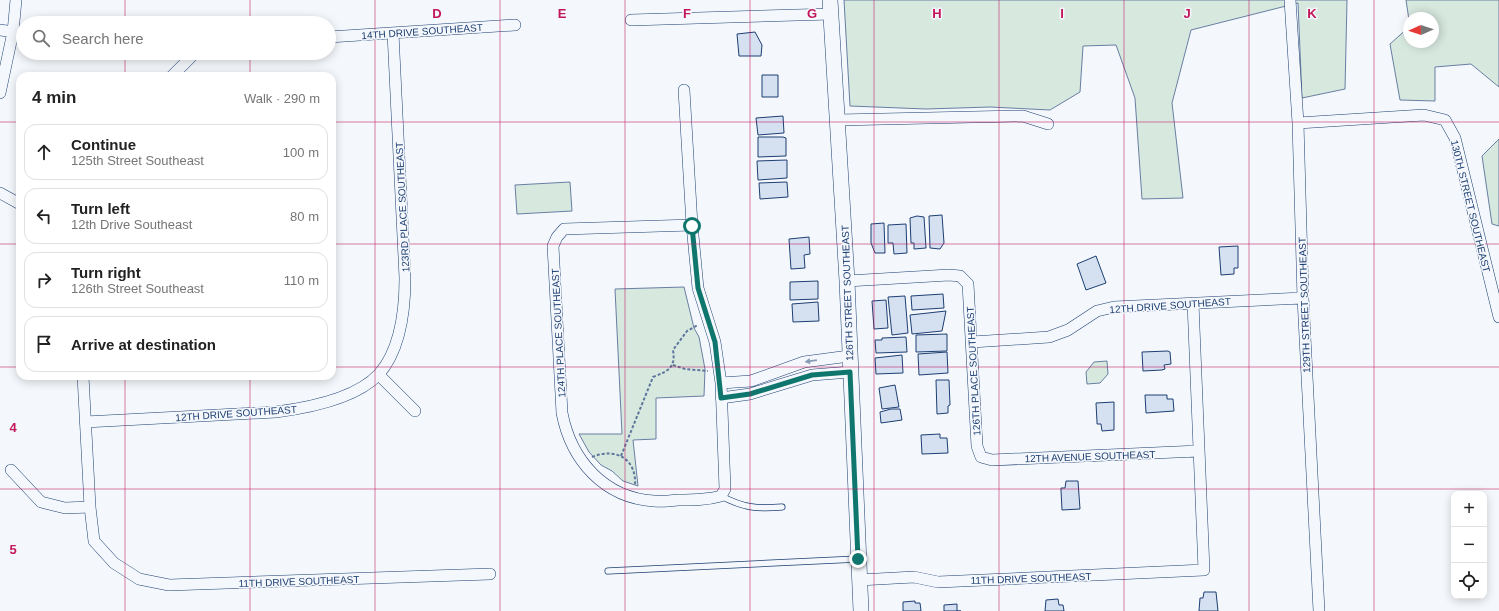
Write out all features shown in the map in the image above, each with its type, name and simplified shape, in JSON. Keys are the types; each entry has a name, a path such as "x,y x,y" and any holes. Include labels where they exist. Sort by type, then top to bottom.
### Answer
{"street":[{"path":"0,93 13,32 16,0"},
{"name":"129TH STREET SOUTHEAST","path":"1290,0 1298,122 1303,298 1319,611"},
{"path":"630,20 831,7"},
{"name":"126TH STREET SOUTHEAST","path":"831,7 847,281 861,611"},
{"name":"14TH DRIVE SOUTHEAST","path":"336,37 515,25"},
{"path":"0,30 13,32"},
{"name":"123RD PLACE SOUTHEAST","path":"379,375 388,360 397,339 405,306 406,278 393,33"},
{"path":"176,72 188,60"},
{"path":"583,463 587,470 607,485 634,497 653,501 709,499 721,496 724,490 725,480 721,383 715,342 698,288 692,226 684,90"},
{"name":"130TH STREET SOUTHEAST","path":"1298,122 1424,115 1445,120 1455,138 1499,317"},
{"path":"838,120 1023,116 1048,124"},
{"path":"0,193 16,202"},
{"name":"124TH PLACE SOUTHEAST","path":"583,463 573,449 565,429 562,413 553,246 557,236 564,229 692,226"},
{"name":"126TH PLACE SOUTHEAST","path":"847,281 949,275 960,276 968,284 976,446 981,457"},
{"name":"12TH DRIVE SOUTHEAST","path":"972,342 1049,338 1068,330 1097,311 1114,307 1303,298"},
{"path":"1193,303 1199,451"},
{"path":"721,383 751,380 804,362 849,356"},
{"path":"721,398 757,392 812,375 850,372"},
{"path":"379,375 415,411"},
{"name":"12TH DRIVE SOUTHEAST","path":"85,422 276,412 299,409 343,396 358,389 379,375"},
{"name":"11TH DRIVE SOUTHEAST","path":"83,380 90,506 94,541 114,563 139,579 169,585 490,574"},
{"name":"12TH AVENUE SOUTHEAST","path":"981,457 992,460 1199,451"},
{"name":"11TH DRIVE SOUTHEAST","path":"859,580 914,577 938,582 1204,570 1199,451"},
{"path":"11,470 41,502 65,508 90,506"}],"lane":[{"path":"721,496 738,505 760,509 782,507"},
{"path":"608,571 858,559"}],"path":[{"path":"621,456 653,377 666,372 672,365 674,359 672,350 687,331 708,319"},
{"path":"672,365 685,369 701,371 719,370"},
{"path":"583,463 606,452 621,456 630,465 636,476 634,497"}],"shaded area":[{"path":"844,0 1347,0 1345,89 1302,98 1298,3 1191,30 1172,103 1183,198 1142,199 1135,98 1116,45 1083,46 1080,92 1050,110 990,107 926,109 850,106"},
{"path":"1406,0 1499,0 1499,87 1471,64 1435,67 1435,101 1400,100 1390,44 1403,32 1403,48 1439,48 1439,12 1408,12"},
{"path":"1499,139 1499,226 1492,224 1482,156"},
{"path":"570,182 572,211 517,214 515,185"},
{"path":"684,287 694,328 699,337 705,369 704,396 656,398 656,439 633,440 638,486 623,481 612,471 601,465 589,452 579,434 622,434 615,289"},
{"path":"1107,361 1108,374 1100,383 1087,384 1086,372 1094,362"}],"building":[{"path":"755,32 762,45 761,56 739,56 737,34"},
{"path":"762,75 778,75 778,97 762,97"},
{"path":"783,116 784,133 758,135 756,118"},
{"path":"758,137 786,138 786,156 758,157"},
{"path":"787,160 787,178 758,180 757,161"},
{"path":"787,182 788,197 760,199 759,183"},
{"path":"942,215 944,243 940,249 930,248 929,216"},
{"path":"917,216 924,217 926,248 914,249 914,243 911,243 910,218"},
{"path":"884,223 885,253 875,253 871,243 871,224"},
{"path":"906,224 907,253 894,254 893,243 888,243 888,225"},
{"path":"809,237 810,254 804,255 805,268 791,269 789,239"},
{"path":"1238,246 1238,268 1234,268 1234,274 1221,275 1219,247"},
{"path":"1096,256 1106,283 1086,290 1077,264"},
{"path":"818,281 818,299 790,300 790,282"},
{"path":"943,294 944,308 912,310 911,296"},
{"path":"905,296 908,333 892,335 888,297"},
{"path":"886,300 888,328 874,329 872,301"},
{"path":"818,302 819,321 793,322 792,304"},
{"path":"946,311 942,331 912,334 910,315"},
{"path":"947,334 947,351 916,352 916,335"},
{"path":"906,337 907,352 876,353 875,340 882,340 882,338"},
{"path":"947,352 948,373 919,375 918,354"},
{"path":"1142,352 1170,352 1171,364 1164,365 1165,369 1143,371"},
{"path":"902,355 903,373 876,374 875,358"},
{"path":"936,380 949,380 950,405 948,406 948,413 937,414"},
{"path":"895,385 899,407 882,409 879,388"},
{"path":"1145,395 1167,395 1167,399 1173,399 1174,411 1146,413"},
{"path":"1114,402 1114,430 1102,431 1101,424 1097,424 1096,403"},
{"path":"891,409 900,409 902,420 881,423 880,412"},
{"path":"940,434 940,438 947,438 948,453 922,454 921,435"},
{"path":"1066,481 1078,481 1080,509 1062,510 1061,488 1065,488"},
{"path":"1204,592 1216,592 1218,611 1199,611 1200,598 1203,598"},
{"path":"1058,599 1059,605 1063,605 1064,611 1045,611 1046,600"},
{"path":"915,601 915,603 920,603 921,611 903,611 903,602"},
{"path":"957,604 957,611 944,611 944,605"}],"route":[{"path":"692,226 698,288 715,342 721,383 721,398 764,391 798,378 812,375 850,372 858,559"}]}
